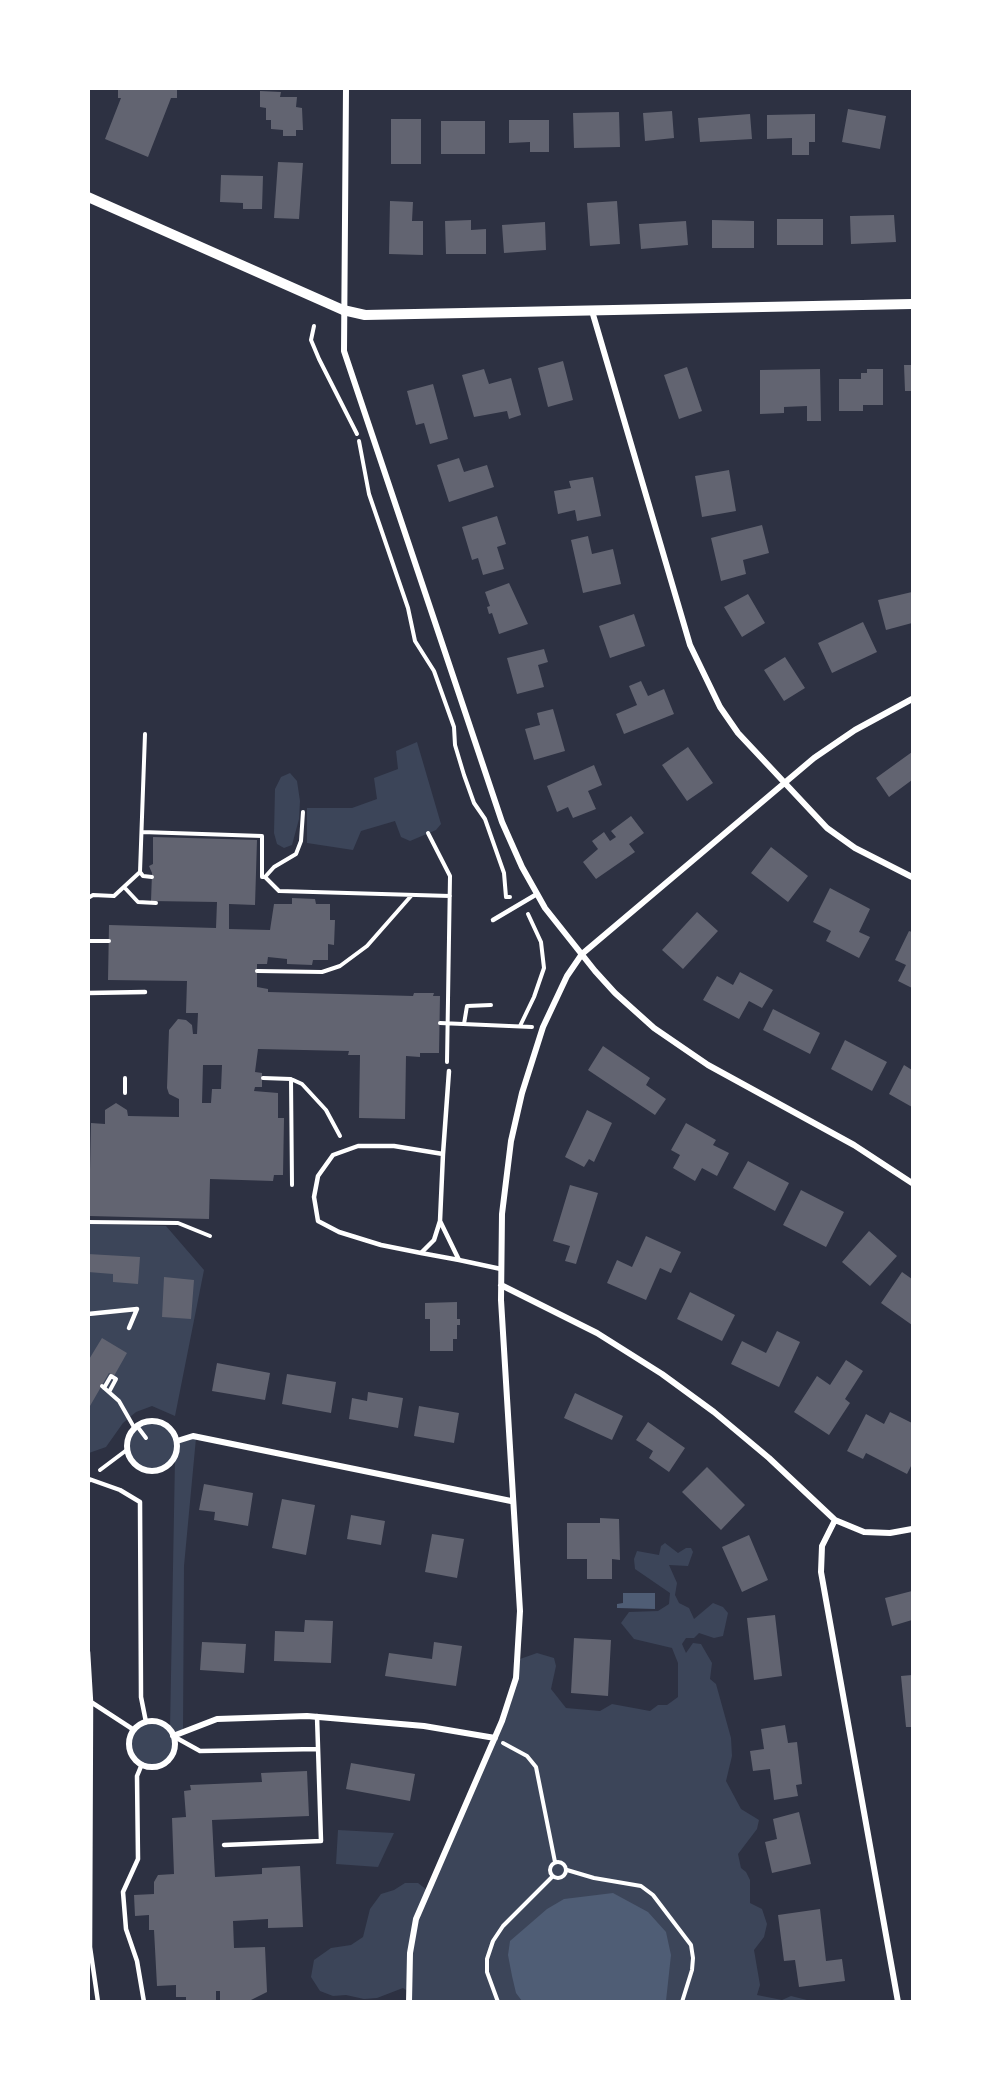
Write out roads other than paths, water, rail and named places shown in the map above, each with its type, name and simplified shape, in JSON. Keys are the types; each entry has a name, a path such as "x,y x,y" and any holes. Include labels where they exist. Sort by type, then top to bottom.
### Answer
{"street":[{"path":"346,88 343,310 345,354 502,822 537,894 615,993 677,1045 708,1065 854,1145 912,1183"},
{"path":"88,197 343,310 380,316 912,304"},
{"path":"592,311 690,645 720,706 738,733 783,784 827,828 855,848 912,877"},
{"path":"409,2001 410,1953 416,1919 512,1694 520,1642 511,1501 501,1269 506,1174 522,1093 549,1013 567,976 582,954 814,758 855,730 912,699"},
{"path":"501,1285 597,1333 662,1374 714,1412 769,1458 835,1520 852,1528 876,1533 912,1529"},
{"path":"144,1423 161,1423 168,1427 177,1441 175,1458 163,1469 154,1471 139,1468 130,1457 128,1449 128,1440 136,1428 144,1423"},
{"path":"177,1441 193,1436 511,1501"},
{"path":"835,1520 822,1546 821,1572 898,2001"},
{"path":"173,1736 217,1719 317,1716 424,1726 495,1738"},
{"path":"146,1722 165,1725 173,1736 174,1751 164,1763 157,1766 142,1764 130,1749 134,1730 146,1722"}],"lane":[{"path":"494,920 537,894"},
{"path":"88,993 145,993"},
{"path":"422,1253 434,1240 440,1221 449,1071"},
{"path":"443,1154 394,1146 358,1146 333,1155 318,1176 314,1197 318,1221 339,1232 374,1243 501,1269"},
{"path":"440,1221 459,1260"},
{"path":"88,1314 137,1309 129,1328"},
{"path":"89,1480 120,1490 140,1502 141,1697 146,1722"},
{"path":"88,1652 91,1702 90,1947 98,2001"},
{"path":"91,1702 134,1730"},
{"path":"224,1845 321,1841 317,1716"},
{"path":"173,1736 200,1751 318,1749"},
{"path":"142,1764 136,1776 138,1859 123,1892 126,1929 136,1961 144,2001"}]}
